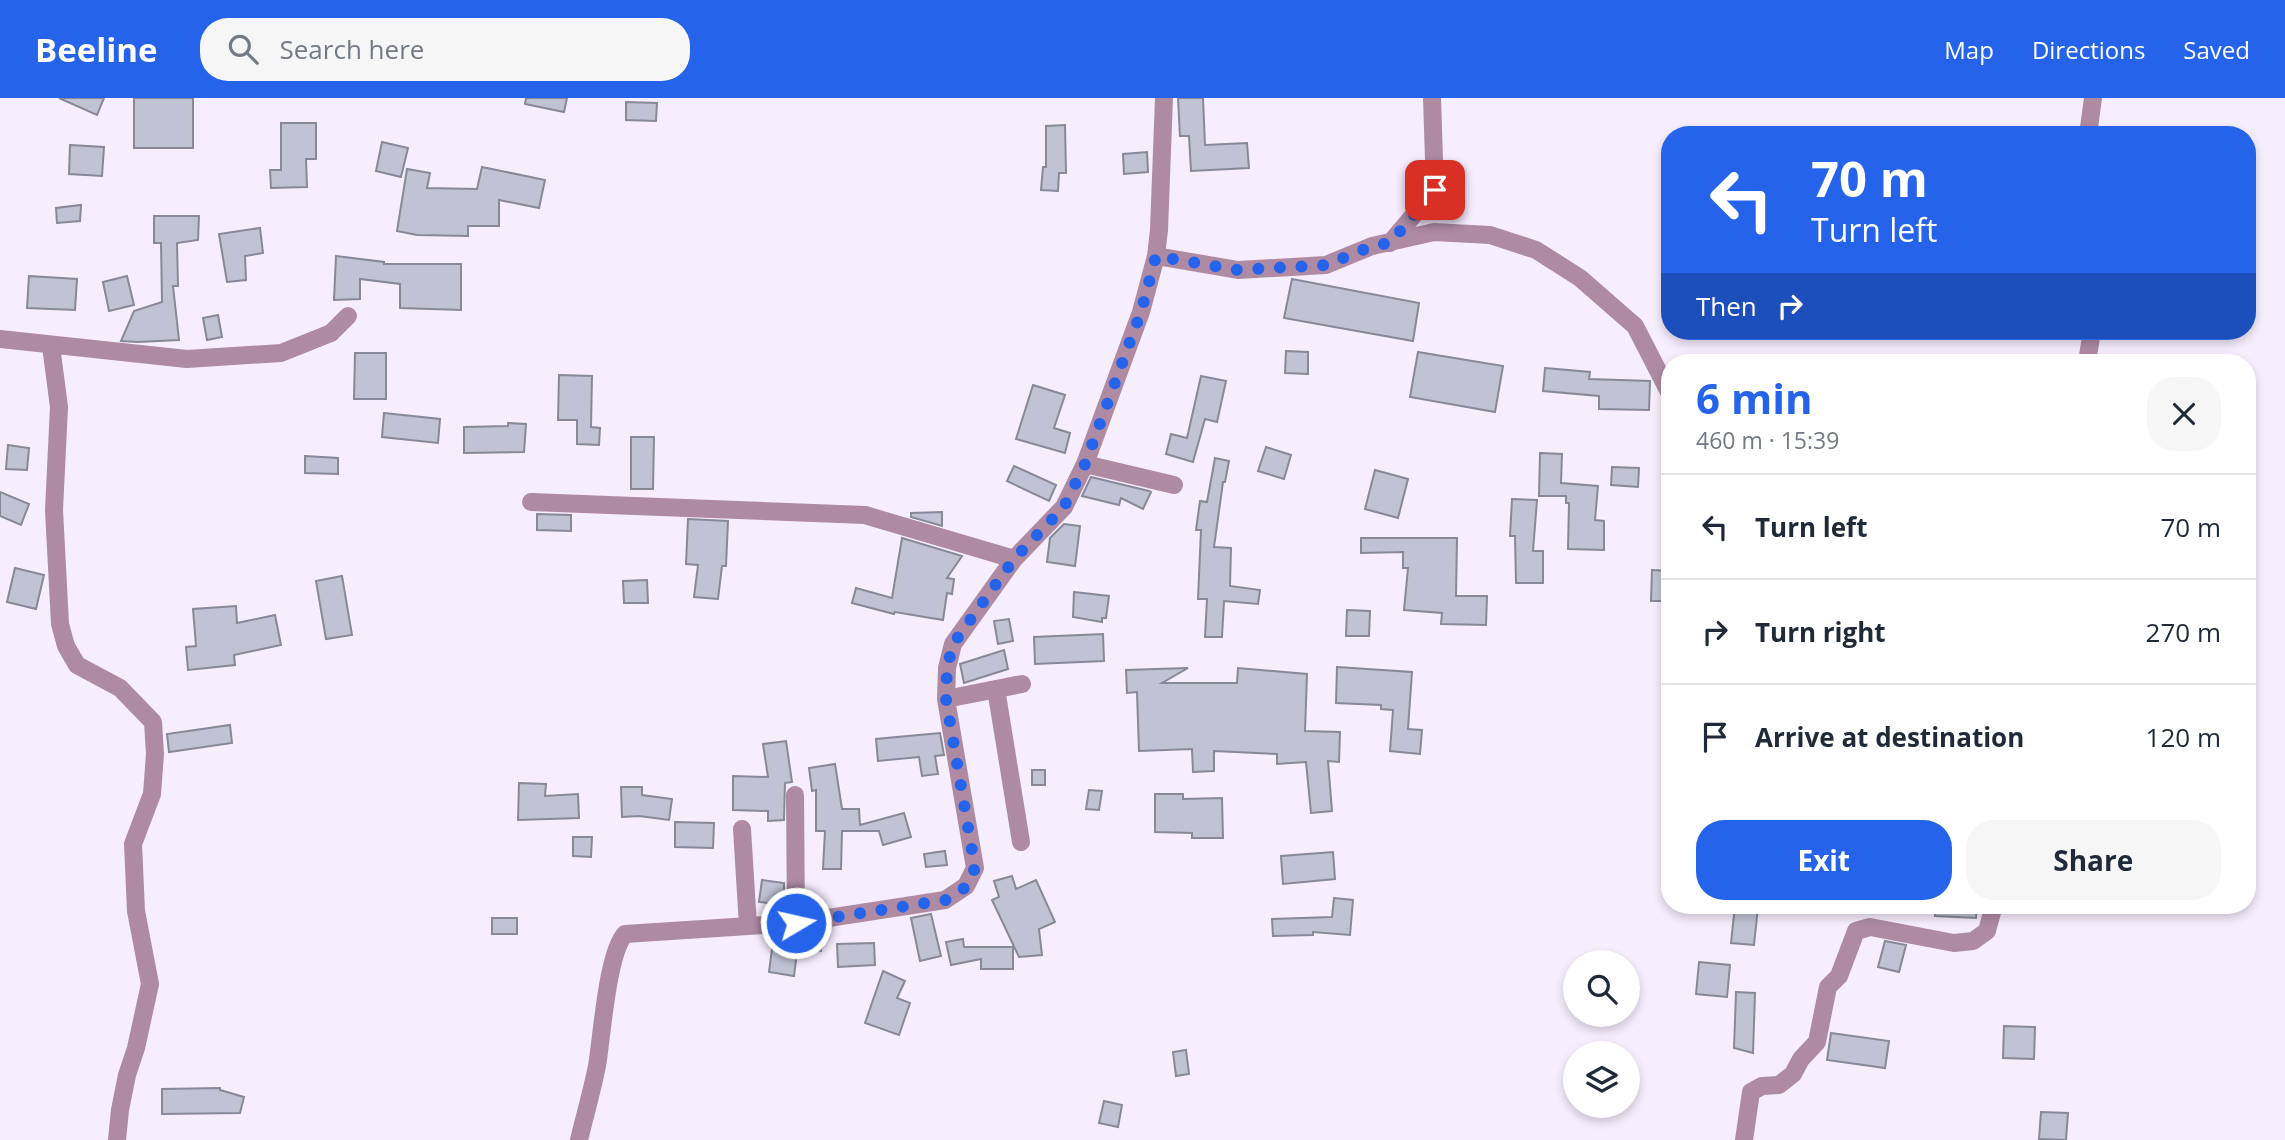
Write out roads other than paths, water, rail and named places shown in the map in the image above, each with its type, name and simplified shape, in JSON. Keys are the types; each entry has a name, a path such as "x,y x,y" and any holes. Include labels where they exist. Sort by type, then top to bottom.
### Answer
{"street":[{"path":"579,1140 596,1068 611,977 620,941 625,934 796,923 946,900 966,887 975,868 946,699 947,668 953,644 1014,559 1064,507 1085,464 1141,312 1156,256 1164,98"},
{"path":"1390,243 1435,190 1432,98"},
{"path":"2089,126 2093,98"},
{"path":"1156,256 1238,270 1326,265 1372,246 1434,232 1490,235 1536,250 1580,278 1635,326 1661,377"},
{"path":"0,338 51,346 187,359 281,353 331,333 348,316"},
{"path":"51,346 59,407 54,510 60,624 66,646 77,665 120,688 153,722 155,754 152,794 133,844 136,911 150,984 136,1048 127,1075 117,1140"},
{"path":"1085,464 1174,485"},
{"path":"531,502 865,515 1014,559"},
{"path":"946,699 1022,684"},
{"path":"996,689 1021,842"},
{"path":"795,795 796,923"},
{"path":"742,828 748,926"},
{"path":"1744,1140 1751,1092 1762,1086 1779,1085 1793,1074 1801,1059 1817,1042 1828,987 1839,976 1856,931 1870,927 1954,943 1973,942 1987,932 1992,914"}]}
